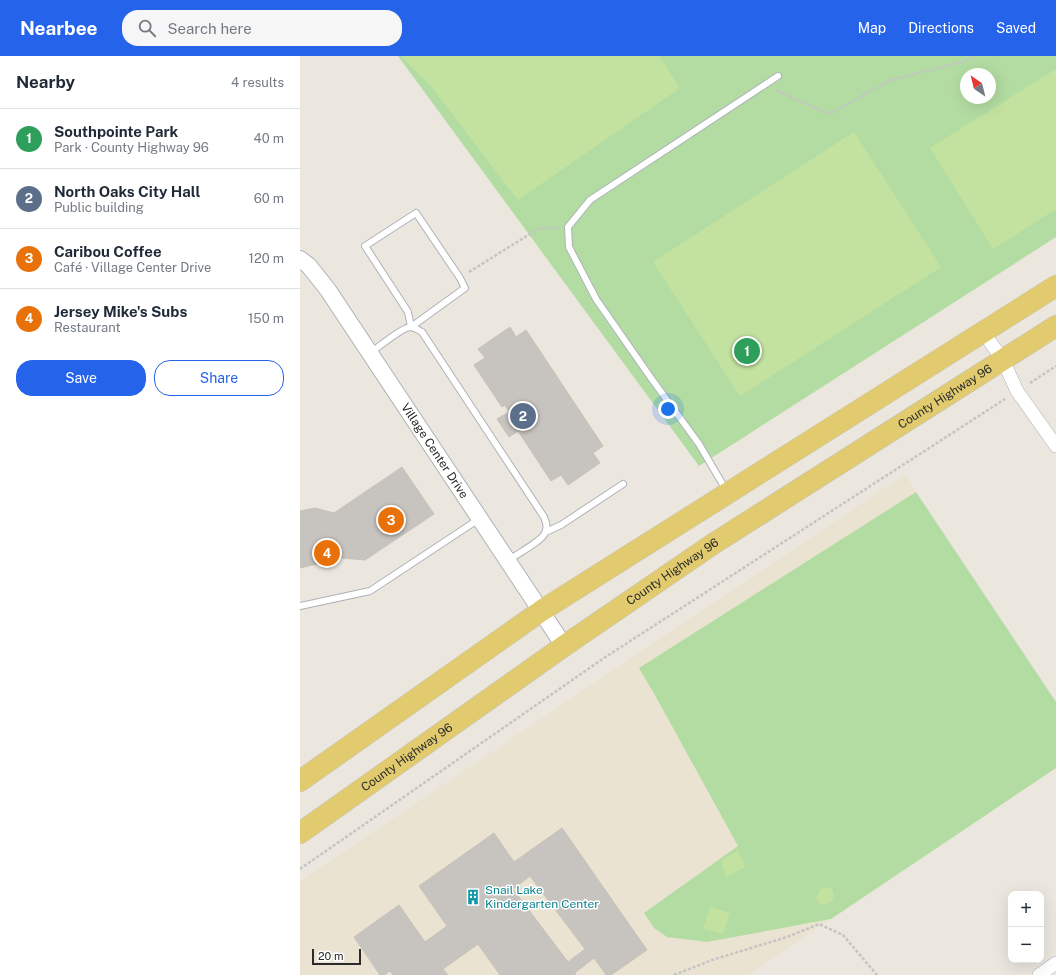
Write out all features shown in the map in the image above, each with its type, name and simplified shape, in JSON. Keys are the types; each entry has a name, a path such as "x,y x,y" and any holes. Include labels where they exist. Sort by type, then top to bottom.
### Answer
{"main road":[{"path":"300,781 541,611 1056,286"},
{"name":"County Highway 96","path":"300,833 564,646 713,544 1056,326"}],"street":[{"name":"Village Center Drive","path":"300,259 309,266 328,290 564,646"},
{"path":"983,332 1003,360 1017,391 1056,446"},
{"path":"1039,975 1056,963"}],"lane":[{"path":"728,493 699,444 596,299 569,247 568,227 590,200 778,76"},
{"path":"370,354 403,330 411,327 465,288 460,278 416,213 365,246 408,312 411,327"},
{"path":"411,327 422,332 544,517 546,532"},
{"path":"508,561 542,538 546,532 561,525 623,484"},
{"path":"300,606 370,590 480,519"}],"path":[{"path":"764,85 824,112 831,113 892,80 965,61 974,56"},
{"path":"460,278 538,229 568,227"},
{"path":"300,869 604,658 1056,366"},
{"path":"674,975 712,960 787,937 819,924 843,935 877,975"}],"shaded area":[{"path":"905,474 1056,702 1056,768 749,975 300,975 300,881"}],"green space":[{"path":"398,56 1056,56 1056,237 699,466"},
{"path":"401,56 659,56 680,88 518,200 430,85"},
{"path":"1056,69 1056,209 993,249 930,148"},
{"path":"854,132 941,267 740,396 653,262"},
{"path":"916,492 1056,702 1056,768 831,919 707,942 667,937 654,928 644,913 738,846 639,668"},
{"path":"738,851 745,867 726,877 721,860"},
{"path":"827,887 832,889 834,894 832,901 824,905 818,903 816,897 821,889"},
{"path":"710,907 730,913 723,934 703,929"}],"building":[{"path":"510,327 516,337 526,330 603,446 593,453 600,463 568,485 561,475 551,481 518,431 509,437 497,419 509,412 505,405 502,407 474,365 485,358 478,349"},
{"path":"402,467 434,514 365,560 343,558 300,568 300,511 315,508 334,513"},
{"name":"Snail Lake Kindergarten Center","path":"562,828 647,950 611,975 606,975 594,958 572,975 500,975 478,944 443,969 448,975 393,975 390,971 384,975 380,975 354,937 399,905 425,942 447,926 419,886 494,833 514,862","holes":["530,876 585,949 568,962 513,889"]}],"place":[{"name":"Southpointe Park","path":"747,351"},
{"name":"North Oaks City Hall","path":"523,416"},
{"name":"Caribou Coffee","path":"391,520"},
{"name":"Jersey Mike's Subs","path":"327,553"},
{"name":"Snail Lake Kindergarten Center","path":"473,897"}]}
